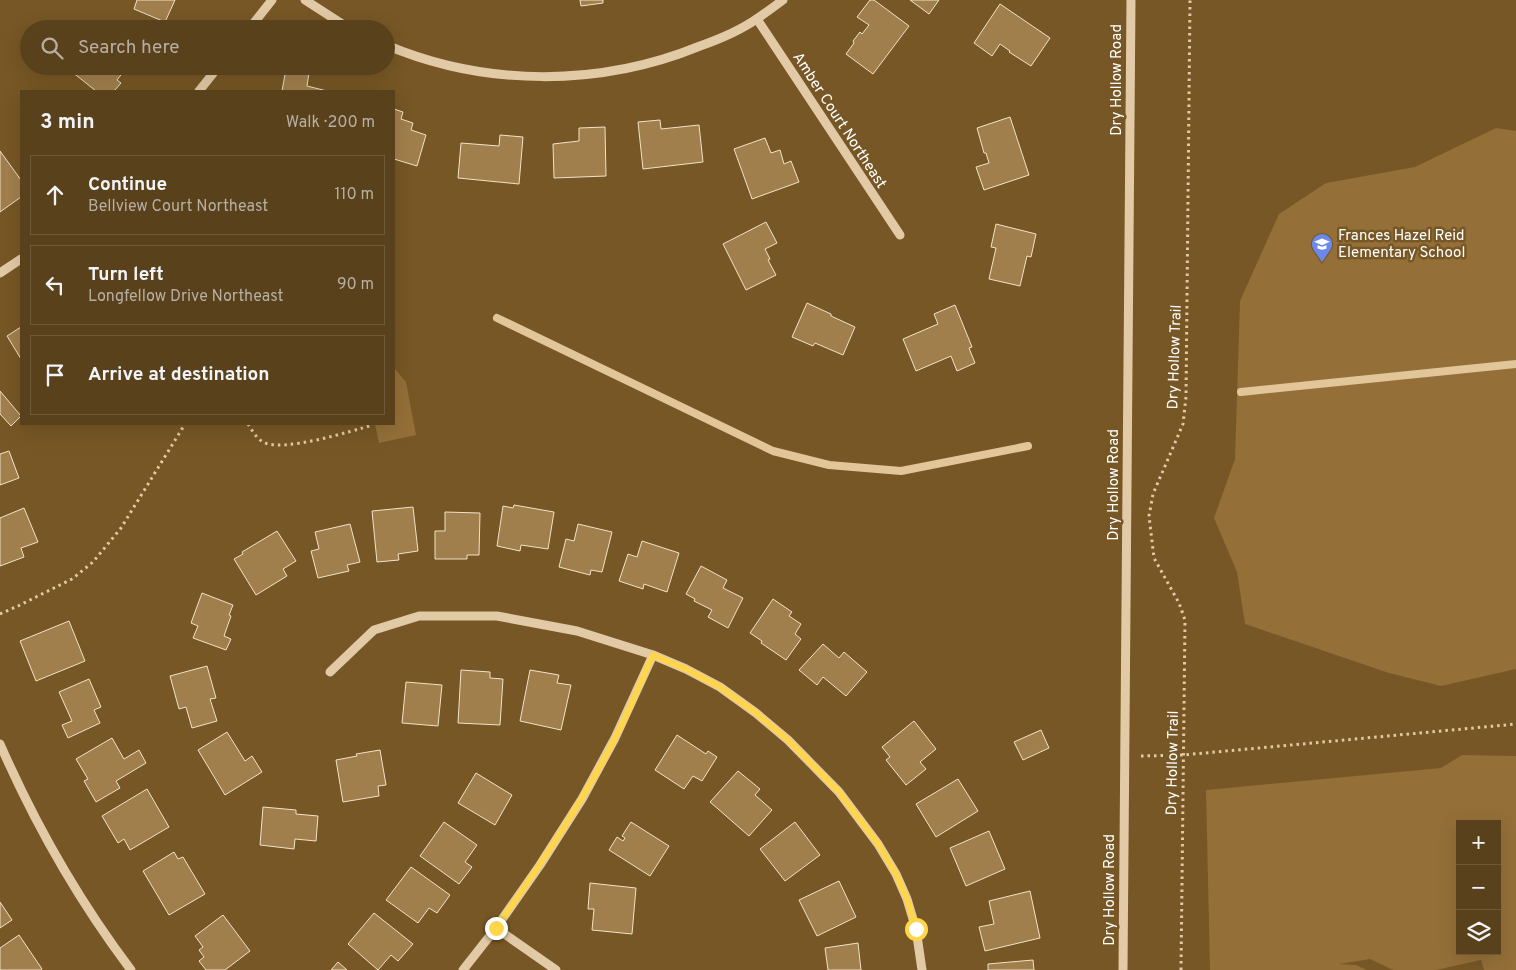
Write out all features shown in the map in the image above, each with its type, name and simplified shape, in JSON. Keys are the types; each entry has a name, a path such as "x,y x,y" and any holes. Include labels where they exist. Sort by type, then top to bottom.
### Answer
{"street":[{"path":"256,20 272,0"},
{"path":"305,0 336,20"},
{"path":"395,48 433,62 478,72 523,77 566,76 604,72 646,65 681,54 721,38 757,19 783,0"},
{"name":"Dry Hollow Road","path":"1122,970 1131,0"},
{"name":"Amber Court Northeast","path":"757,19 900,235"},
{"path":"200,90 212,75"},
{"path":"0,273 20,260"},
{"path":"330,672 374,630 419,616 497,616 577,631 653,655 686,669 720,687 756,713 788,740 839,792 878,844 896,874 907,899 916,929 922,970"},
{"path":"463,970 496,928 540,865 582,798 615,738 653,655"},
{"path":"0,744 16,780 50,845 83,901 132,970"},
{"path":"496,928 556,970"}],"path":[{"name":"Dry Hollow Trail","path":"1182,970 1185,620 1154,558 1149,516 1153,494 1183,424 1186,397 1190,0"},
{"path":"0,614 72,579 93,562 121,528 184,425"},
{"path":"249,425 264,442 274,445 336,436 373,425"},
{"path":"1124,757 1183,755 1516,724"}],"shaded area":[{"path":"1496,128 1516,131 1516,669 1441,686 1389,673 1245,624 1237,572 1214,518 1235,459 1240,301 1279,214 1326,183 1415,167"},
{"path":"395,369 406,382 416,435 379,443 375,425 395,425"},
{"path":"1462,755 1516,756 1516,970 1484,970 1481,960 1436,970 1393,970 1370,959 1339,964 1356,965 1367,970 1210,970 1206,790 1441,768"}],"building":[{"path":"137,0 175,0 166,20 160,20 134,9"},
{"path":"580,0 603,0 603,3 581,6"},
{"path":"870,0 874,0 909,26 873,74 846,54 860,32 862,34 869,25 857,17"},
{"path":"910,0 939,0 929,14"},
{"path":"1000,4 1050,38 1031,66 1000,44 992,56 974,43"},
{"path":"76,75 121,75 117,80 121,83 115,90 95,90"},
{"path":"285,75 309,75 307,86 323,90 282,90"},
{"path":"395,109 403,112 401,119 413,123 411,130 426,135 417,166 395,159"},
{"path":"1010,117 1029,175 984,190 976,167 989,163 977,128"},
{"path":"660,120 661,129 699,125 703,162 643,169 638,122"},
{"path":"605,127 606,176 554,178 553,144 579,141 579,128"},
{"path":"500,135 523,137 519,184 458,178 461,143 499,146"},
{"path":"765,138 771,153 780,150 784,164 791,161 799,182 752,199 734,149"},
{"path":"0,151 20,179 20,198 0,212"},
{"path":"766,222 777,243 765,249 770,259 768,260 776,275 746,290 723,244"},
{"path":"996,224 1036,234 1031,257 1027,256 1020,286 989,279 996,248 991,247"},
{"path":"807,303 855,327 843,355 815,343 813,346 792,337"},
{"path":"955,305 972,347 969,348 975,363 957,371 951,356 916,371 903,339 938,324 934,314"},
{"path":"20,328 20,357 7,336"},
{"path":"0,391 20,417 11,426 0,414"},
{"path":"9,451 19,478 0,485 0,454"},
{"path":"514,505 554,512 548,549 521,545 520,551 497,546 503,506 513,508"},
{"path":"413,507 418,551 398,554 399,560 377,562 372,511"},
{"path":"24,508 38,542 21,548 24,557 0,566 0,518"},
{"path":"445,512 480,513 479,555 467,555 467,559 435,559 435,531 445,531"},
{"path":"350,524 360,562 347,565 349,571 318,578 311,551 319,549 315,532"},
{"path":"578,524 612,532 602,572 591,570 590,575 559,567 566,539 574,541"},
{"path":"277,531 296,561 283,569 287,576 256,595 234,559 243,554 242,552"},
{"path":"642,541 679,553 667,592 644,584 643,589 619,581 628,554 637,557"},
{"path":"701,566 727,580 723,588 743,598 728,628 708,617 712,610 694,601 695,599 686,594"},
{"path":"202,593 233,605 224,636 231,639 226,650 193,638 198,626 191,623"},
{"path":"773,599 792,612 789,616 801,624 795,634 801,639 786,660 750,633"},
{"path":"69,621 85,661 36,681 20,641"},
{"path":"823,644 839,658 844,652 867,672 846,696 823,677 817,685 799,670"},
{"path":"207,666 216,698 210,699 217,721 192,728 186,707 179,709 170,676"},
{"path":"461,670 490,672 490,678 503,679 500,725 458,723"},
{"path":"530,670 559,675 557,683 571,685 561,730 520,721"},
{"path":"89,679 101,707 94,710 100,723 68,738 62,725 72,721 59,692"},
{"path":"406,682 442,685 438,726 402,723"},
{"path":"914,721 936,749 920,762 926,769 906,785 886,760 890,757 882,747"},
{"path":"1041,730 1049,748 1023,760 1014,742"},
{"path":"227,732 245,761 252,756 262,772 225,795 198,750"},
{"path":"677,735 706,754 708,751 717,757 702,781 693,776 684,789 655,770"},
{"path":"112,738 124,759 139,750 146,763 116,781 120,788 96,802 84,781 88,779 76,759"},
{"path":"380,750 386,785 378,786 379,796 343,802 336,760"},
{"path":"738,771 760,789 755,795 772,810 749,836 710,802"},
{"path":"476,773 512,795 495,825 458,803"},
{"path":"958,779 978,811 936,837 916,804"},
{"path":"147,789 169,827 130,850 124,839 118,843 102,816"},
{"path":"263,807 296,810 296,814 318,816 316,841 295,839 294,849 260,845"},
{"path":"444,822 477,845 465,862 472,867 459,884 420,856"},
{"path":"631,822 669,846 650,876 609,850 617,837 623,841 625,838 622,836"},
{"path":"795,822 820,855 785,881 760,849"},
{"path":"989,831 1005,869 966,886 950,848"},
{"path":"174,852 178,859 183,857 205,894 169,915 143,871"},
{"path":"411,867 450,895 437,913 429,908 418,923 386,900"},
{"path":"839,881 856,917 817,936 799,900"},
{"path":"590,883 636,888 632,934 592,930 594,909 588,909"},
{"path":"1030,891 1040,938 985,951 979,927 994,924 989,901"},
{"path":"0,902 12,920 0,928"},
{"path":"374,913 413,944 398,961 391,955 378,970 348,944"},
{"path":"223,915 250,951 225,970 206,970 199,961 204,957 199,950 203,947 195,936"},
{"path":"19,935 42,969 0,970 0,948"},
{"path":"858,943 861,970 828,970 825,948"},
{"path":"1033,960 1034,970 988,970 988,964"},
{"path":"338,962 347,970 331,970"}],"waterway":[{"path":"497,318 773,451 829,465 901,471 1028,446"},
{"path":"1241,392 1516,364"}],"place":[{"name":"Frances Hazel Reid Elementary School","path":"1322,263"}],"route":[{"path":"496,928 540,865 582,798 615,738 653,655 686,669 720,687 756,713 788,740 839,792 878,844 896,874 907,899 916,929"}]}
